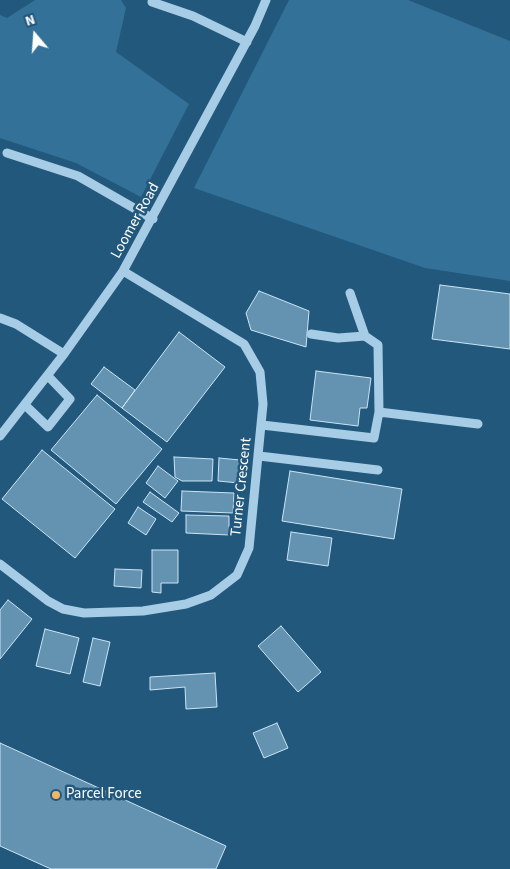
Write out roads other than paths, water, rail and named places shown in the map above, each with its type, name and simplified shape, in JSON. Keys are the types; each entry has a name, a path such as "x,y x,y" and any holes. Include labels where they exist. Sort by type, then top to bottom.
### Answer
{"street":[{"name":"Loomer Road","path":"0,436 48,376 123,271 153,219 247,42 266,0"},
{"path":"152,2 193,16 247,42"},
{"path":"7,153 78,176 153,219"},
{"name":"Turner Crescent","path":"0,564 48,602 62,609 84,613 169,607 186,604 210,595 236,575 249,548 262,425 264,388 260,372 244,344 123,271"},
{"path":"262,425 374,438 379,412 378,345 365,336 350,293"},
{"path":"0,318 16,324 64,354"},
{"path":"310,334 338,338 365,336"},
{"path":"25,405 48,427 70,399 48,376"},
{"path":"379,412 478,424"},
{"path":"259,456 378,470"}],"place":[{"name":"Parcel Force","path":"56,795"}]}
